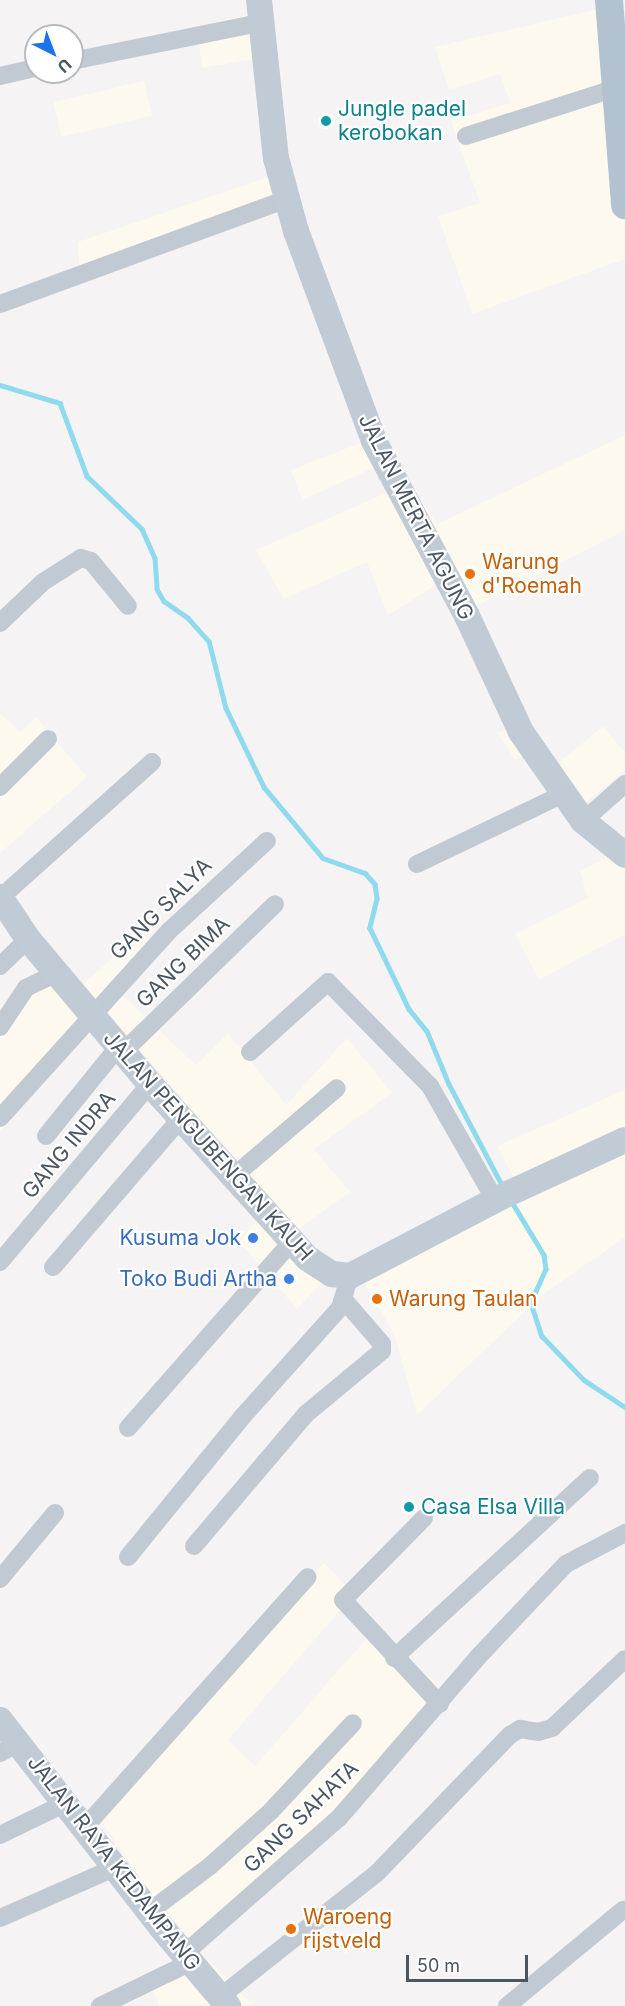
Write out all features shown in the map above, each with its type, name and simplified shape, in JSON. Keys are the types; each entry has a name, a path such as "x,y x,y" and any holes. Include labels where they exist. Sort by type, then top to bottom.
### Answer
{"main road":[{"path":"609,0 616,88 622,129 625,205"}],"street":[{"path":"84,58 261,11"},
{"name":"JALAN MERTA AGUNG","path":"261,11 271,128 287,198 374,441 468,616 505,702 563,794 583,821 625,855"},
{"path":"0,76 24,71"},
{"path":"466,136 616,88"},
{"path":"0,304 287,198"},
{"path":"0,623 43,582 81,558 91,561 128,606"},
{"path":"0,787 48,739"},
{"path":"0,898 152,762"},
{"path":"583,821 625,784"},
{"path":"417,864 563,794"},
{"name":"GANG SALYA","path":"0,1118 91,1013 169,931 267,841"},
{"name":"JALAN PENGUBENGAN KAUH","path":"0,898 28,939 150,1084 317,1268 347,1288"},
{"name":"GANG BIMA","path":"46,1136 121,1049 275,904"},
{"path":"0,966 28,939"},
{"path":"0,1027 26,988 57,973"},
{"path":"250,1052 328,982 430,1086 504,1195"},
{"name":"GANG INDRA","path":"0,1262 150,1084"},
{"path":"234,1176 337,1088"},
{"path":"53,1267 181,1118"},
{"path":"128,1557 347,1288 504,1195 625,1140"},
{"path":"129,1428 292,1240"},
{"path":"194,1546 306,1414 382,1352 382,1344 347,1288"},
{"path":"394,1658 590,1478"},
{"path":"0,1579 55,1513"},
{"path":"424,1518 343,1600 394,1658 440,1704"},
{"name":"GANG SAHATA","path":"100,2006 188,1958 339,1818 440,1704 478,1657 566,1564 625,1533"},
{"path":"84,1827 308,1577"},
{"path":"224,2002 377,1873 510,1735 520,1729 538,1732 552,1728 625,1659"},
{"name":"JALAN RAYA KEDAMPANG","path":"0,1720 9,1748 66,1803 114,1868 224,2002"},
{"path":"149,1912 210,1866 271,1810 353,1724"},
{"path":"0,1835 66,1803"},
{"path":"0,1918 114,1868"},
{"path":"507,2006 623,1910"}],"shaded area":[{"path":"624,3 625,259 472,314 438,216 480,203 451,121 510,103 500,74 449,90 435,47"},
{"path":"271,9 278,55 202,68 197,27"},
{"path":"144,81 152,116 61,137 53,102"},
{"path":"292,169 298,197 80,275 78,242"},
{"path":"386,433 395,458 302,500 291,470"},
{"path":"625,435 625,530 474,607 458,571 388,615 367,562 284,599 256,550 409,483 437,524"},
{"path":"0,713 20,732 36,717 87,777 0,853"},
{"path":"523,722 542,745 515,760 498,733"},
{"path":"603,726 625,753 625,770 584,804 555,766"},
{"path":"625,848 625,934 539,980 515,934 588,898 580,871"},
{"path":"140,934 161,943 117,990 196,1065 228,1033 286,1105 347,1038 392,1093 314,1149 350,1192 296,1231 329,1275 297,1309 239,1241 273,1203 83,984"},
{"path":"44,971 87,1017 0,1132 0,1021"},
{"path":"625,1090 625,1237 541,1296 417,1415 394,1334 363,1280 518,1186 497,1146"},
{"path":"324,1563 354,1594 228,1740 255,1766 378,1625 448,1696 355,1812 190,1938 145,1886 100,1819"},
{"path":"208,1959 253,2006 159,2006 151,1985"}],"waterway":[{"path":"0,385 60,403 87,476 142,529 155,558 157,589 164,601 188,618 209,641 226,708 264,787 323,858 365,873 375,884 377,899 370,928 409,1009 427,1031 449,1084 503,1187"},
{"path":"512,1202 544,1255 546,1269 531,1303 542,1336 584,1380 625,1407"}],"place":[{"name":"Jungle padel kerobokan","path":"326,121"},
{"name":"Warung d'Roemah","path":"470,574"},
{"name":"Kusuma Jok","path":"253,1238"},
{"name":"Toko Budi Artha","path":"289,1279"},
{"name":"Warung Taulan","path":"377,1299"},
{"name":"Casa Elsa Villa","path":"409,1507"},
{"name":"Waroeng rijstveld","path":"291,1929"}]}
